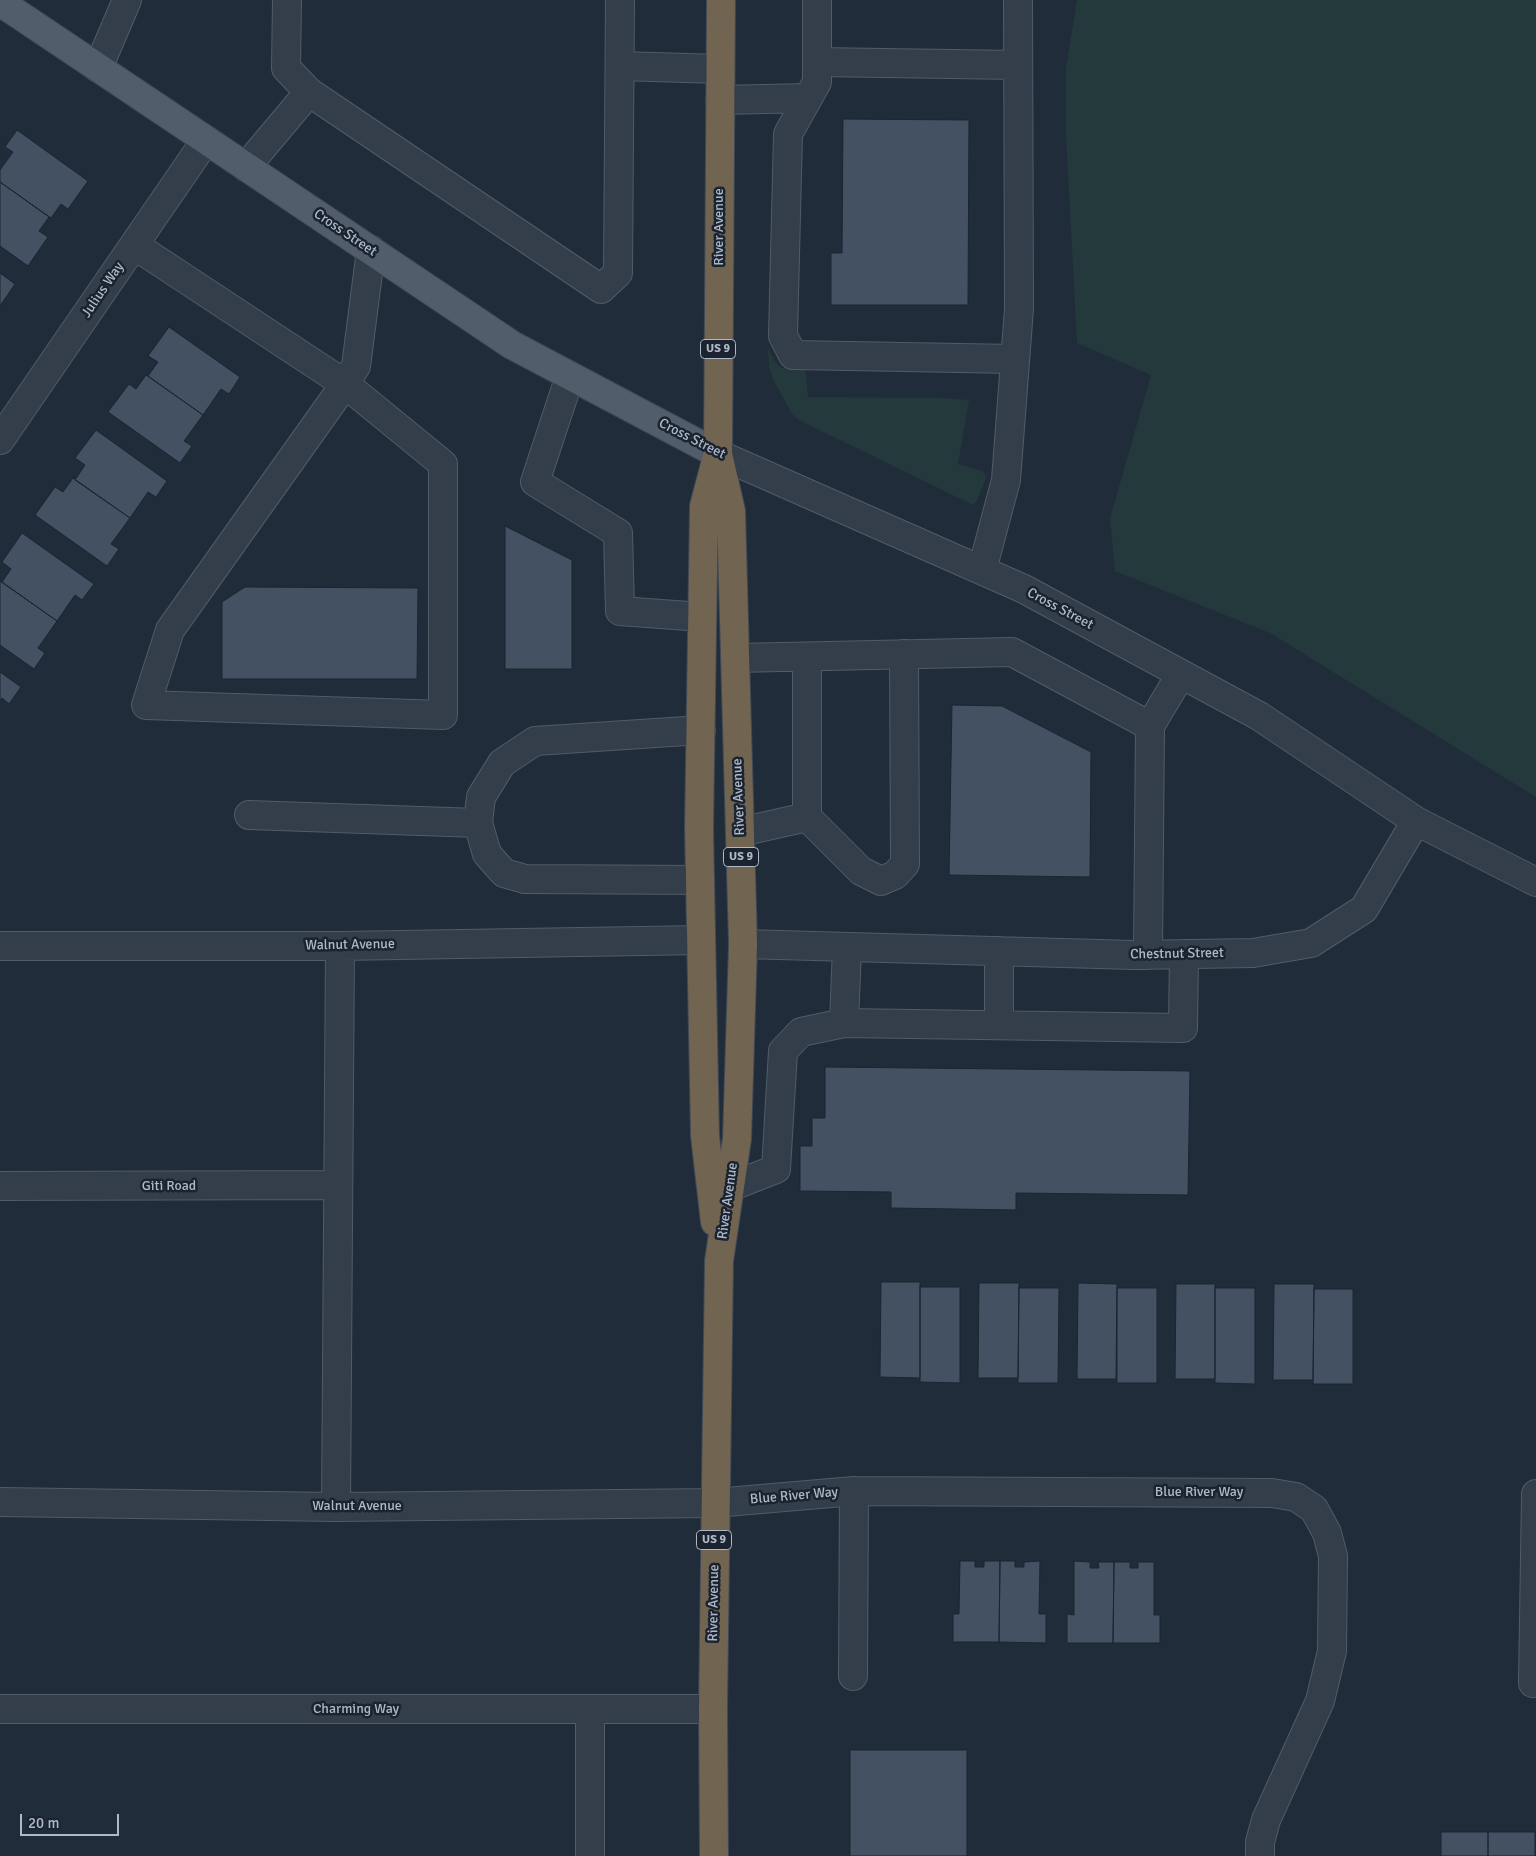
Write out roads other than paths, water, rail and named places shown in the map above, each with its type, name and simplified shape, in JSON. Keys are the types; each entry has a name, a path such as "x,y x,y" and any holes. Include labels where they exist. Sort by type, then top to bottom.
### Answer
{"highway":[{"name":"River Avenue","path":"719,1261 737,1139 743,944 731,511 718,454 721,0"},
{"name":"River Avenue","path":"714,1856 713,1709 719,1261 705,1136 700,880 704,506 718,454"}],"main road":[{"name":"Cross Street","path":"0,2 512,345 718,454"}],"street":[{"path":"98,68 127,0"},
{"path":"287,0 286,68 309,92 600,289 618,272 620,0"},
{"path":"817,0 817,82 788,134 783,336 793,355 1015,359"},
{"path":"982,570 1006,480 1019,310 1018,0"},
{"path":"817,62 1018,65"},
{"path":"620,66 720,69"},
{"path":"246,167 309,92"},
{"path":"720,100 808,98"},
{"name":"Julius Way","path":"0,440 206,140"},
{"path":"134,245 345,384 443,464 444,715 146,704 170,630 345,384 356,366 371,250"},
{"path":"570,376 535,482 618,533 620,611 702,618"},
{"name":"Cross Street","path":"718,454 1024,589 1259,716 1416,821"},
{"path":"735,658 807,658 1012,652 1150,726"},
{"path":"807,658 807,817 860,871 881,881 895,875 905,864 904,654"},
{"path":"1148,955 1150,726 1181,674"},
{"path":"700,880 525,879 504,873 487,854 478,823 481,797 502,762 534,741 701,730"},
{"path":"249,815 478,823"},
{"path":"740,832 807,817"},
{"path":"1416,821 1536,882"},
{"name":"Chestnut Street","path":"743,944 1148,955 1253,953 1311,943 1364,909 1416,821"},
{"name":"Walnut Avenue","path":"0,946 340,946 701,940"},
{"path":"336,1507 340,946"},
{"path":"844,1023 847,947"},
{"path":"999,951 999,1024"},
{"path":"730,1186 776,1169 783,1051 801,1032 844,1023 1182,1028 1184,954"},
{"name":"Giti Road","path":"0,1186 338,1185"},
{"path":"853,1676 854,1491"},
{"name":"Blue River Way","path":"715,1503 854,1491 1272,1493 1296,1497 1314,1509 1327,1532 1333,1556 1332,1651 1320,1701 1266,1820 1260,1842 1260,1856"},
{"path":"1534,1683 1536,1494"},
{"name":"Walnut Avenue","path":"0,1502 336,1507 715,1503"},
{"name":"Charming Way","path":"0,1709 713,1709"},
{"path":"590,1709 590,1856"}]}
